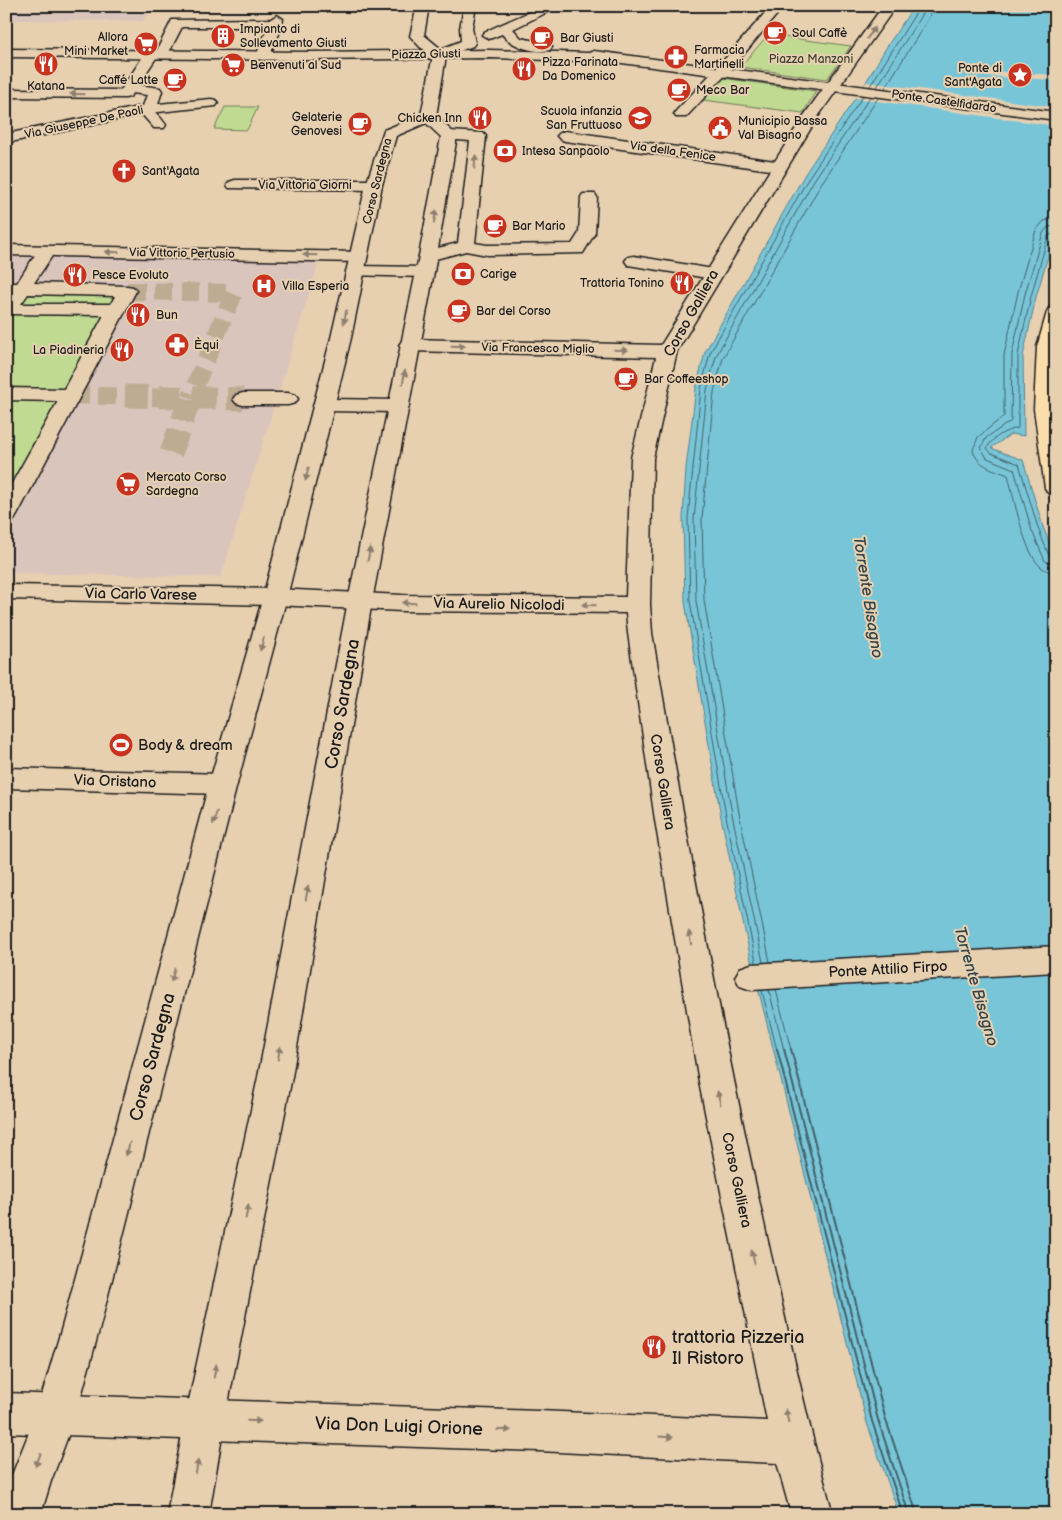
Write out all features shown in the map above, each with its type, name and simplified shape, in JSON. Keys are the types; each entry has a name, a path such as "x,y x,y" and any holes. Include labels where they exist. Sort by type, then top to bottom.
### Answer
{"main road":[{"path":"1056,312 1047,347 1044,409 1056,488"}],"street":[{"path":"423,6 417,36 440,54"},
{"path":"468,43 466,28 470,6"},
{"path":"440,54 506,28 554,6"},
{"path":"681,114 778,6"},
{"name":"Corso Galliera","path":"812,1514 792,1442 707,1035 669,820 640,632 638,605 642,458 667,351 810,117 890,6"},
{"path":"156,55 176,23 277,21 274,34 263,56"},
{"name":"Piazza Giusti","path":"506,28 510,36 521,43 613,58 721,71"},
{"name":"Piazza Giusti","path":"377,55 403,46 417,36"},
{"name":"Piazza Giusti","path":"468,43 476,49 490,54"},
{"path":"6,53 263,56 377,55"},
{"path":"440,54 428,117 449,136 478,136 466,246"},
{"name":"Piazza Giusti","path":"377,55 490,54 613,58"},
{"name":"Via Giuseppe De Paoli","path":"6,93 125,94 156,55"},
{"path":"721,71 831,86"},
{"name":"Ponte Castelfidardo","path":"831,86 1056,116"},
{"name":"Via Giuseppe De Paoli","path":"6,138 147,110 155,91 130,88"},
{"path":"147,110 211,103"},
{"path":"147,110 159,124"},
{"name":"Corso Sardegna","path":"20,1514 30,1481 56,1414 275,597 325,405 374,185 389,133 428,117"},
{"name":"Corso Sardegna","path":"188,1514 205,1419 275,1076 360,601 399,406 449,136"},
{"name":"Via della Fenice","path":"565,136 781,167"},
{"name":"Via Vittoria Giorni","path":"235,185 374,185"},
{"path":"357,264 426,264 466,246 487,250 577,249 588,233 589,197"},
{"name":"Via Vittorio Pertusio","path":"6,250 357,264"},
{"path":"43,256 14,288 7,311 117,310"},
{"path":"634,261 713,274"},
{"path":"6,515 127,291 14,288"},
{"name":"Via Francesco Miglio","path":"409,345 667,351"},
{"path":"6,394 71,395"},
{"path":"243,399 288,400"},
{"path":"325,405 399,406"},
{"name":"Via Carlo Varese","path":"6,592 275,597"},
{"path":"275,597 360,601"},
{"name":"Via Aurelio Nicolodi","path":"360,601 638,605"},
{"name":"Via Oristano","path":"6,778 224,784"},
{"name":"Ponte Attilio Firpo","path":"751,976 1056,959"},
{"name":"Via Don Luigi Orione","path":"6,1413 792,1442"}],"shaded area":[{"path":"6,6 154,6 143,21 6,20"},
{"name":"Mercato Corso Sardegna","path":"6,256 320,259 221,577 6,573"}],"green space":[{"name":"Piazza Manzoni","path":"768,35 851,46 827,79 740,67"},
{"name":"Piazza Manzoni","path":"722,78 816,91 803,113 703,100"},
{"path":"225,107 258,107 247,130 214,129"},
{"path":"6,292 117,294 6,499"}],"water":[{"name":"Torrente Bisagno","path":"914,6 1056,6 1056,229 1036,297 1023,356 1024,436 1011,434 991,448 1023,460 1043,527 1056,559 1056,1514 899,1514 867,1423 751,960 721,817 685,602 683,518 686,468 696,388 705,352 805,174"}],"pier":[{"name":"Ponte di Sant'Agata","path":"985,71 1056,75 1056,80 985,76"},
{"path":"866,82 1056,107 1056,126 855,98"}],"tunnel":[{"path":"127,291 234,293 190,398"},
{"path":"71,395 179,398"},
{"path":"125,396 190,398"},
{"path":"171,453 190,398"},
{"path":"190,398 243,399"}],"place":[{"name":"Soul Caffè","path":"775,33"},
{"name":"Impianto di Sollevamento Giusti","path":"223,36"},
{"name":"Bar Giusti","path":"542,38"},
{"name":"Allora Mini Market","path":"146,44"},
{"name":"Farmacia Martinelli","path":"676,57"},
{"name":"Katana","path":"46,64"},
{"name":"Benvenuti al Sud","path":"233,65"},
{"name":"Pizza Farinata Da Domenico","path":"524,69"},
{"name":"Ponte di Sant'Agata","path":"1020,75"},
{"name":"Caffé Latte","path":"175,80"},
{"name":"Meco Bar","path":"679,90"},
{"name":"Chicken Inn","path":"480,118"},
{"name":"Scuola infanzia San Fruttuoso","path":"640,118"},
{"name":"Gelaterie Genovesi","path":"360,124"},
{"name":"Municipio Bassa Val Bisagno","path":"720,128"},
{"name":"Intesa Sanpaolo","path":"505,151"},
{"name":"Sant'Agata","path":"124,171"},
{"name":"Bar Mario","path":"495,226"},
{"name":"Carige","path":"463,274"},
{"name":"Pesce Evoluto","path":"75,275"},
{"name":"Trattoria Tonino","path":"682,283"},
{"name":"Villa Esperia","path":"264,286"},
{"name":"Bar del Corso","path":"459,311"},
{"name":"Bun","path":"138,315"},
{"name":"Èqui","path":"177,345"},
{"name":"La Piadineria","path":"122,350"},
{"name":"Bar Coffeeshop","path":"626,379"},
{"name":"Mercato Corso Sardegna","path":"128,484"},
{"name":"Body & dream","path":"121,745"},
{"name":"trattoria Pizzeria Il Ristoro","path":"654,1347"}]}
